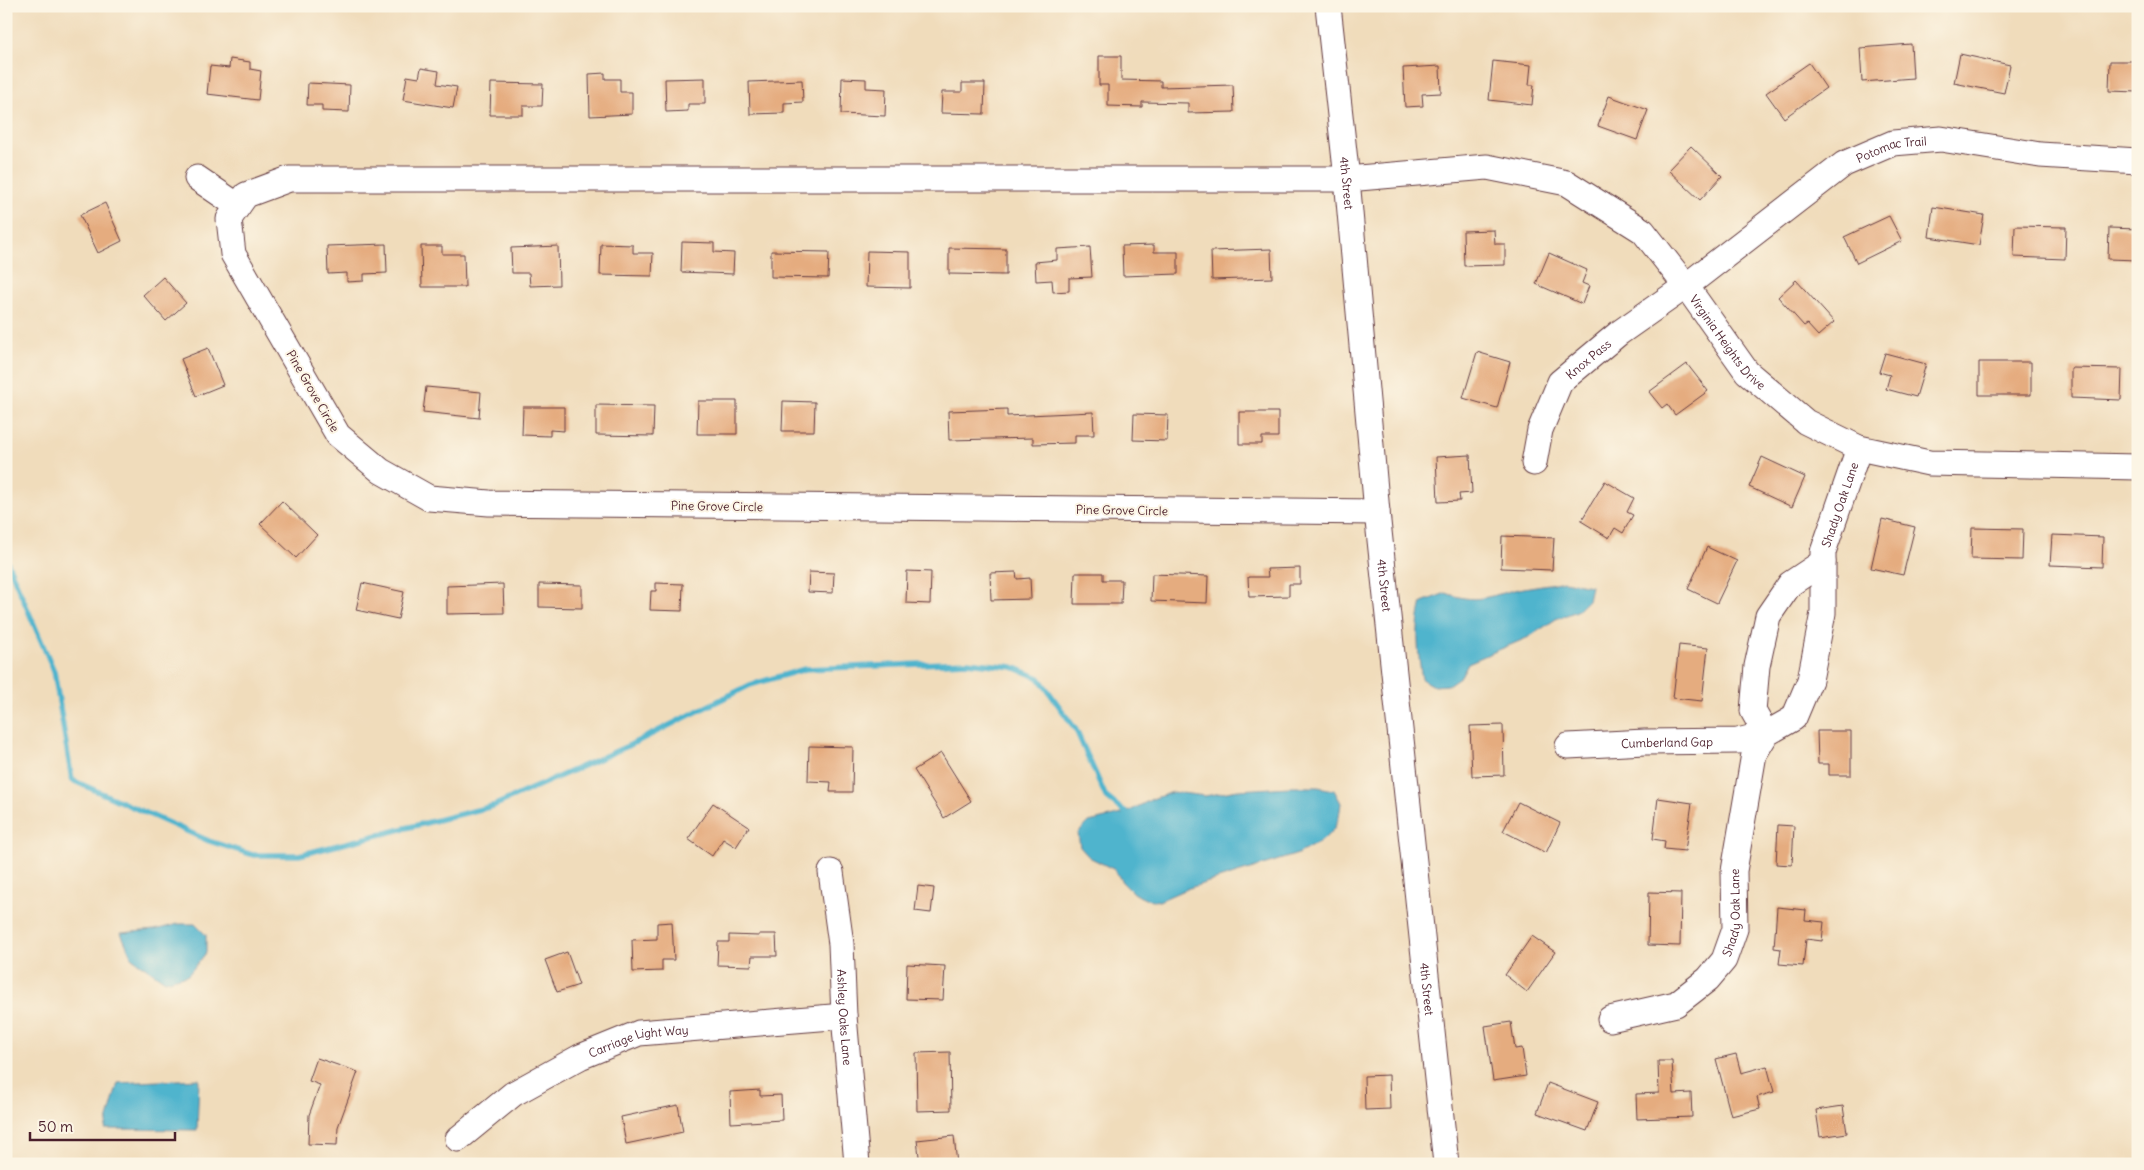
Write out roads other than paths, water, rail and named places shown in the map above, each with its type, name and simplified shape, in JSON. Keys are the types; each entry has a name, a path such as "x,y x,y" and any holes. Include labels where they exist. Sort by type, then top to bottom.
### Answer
{"street":[{"name":"4th Street","path":"1328,6 1347,179 1377,512 1446,1164"},
{"name":"Potomac Trail","path":"1686,286 1844,164 1893,143 1941,139 2040,155 2138,161"},
{"name":"Virginia Heights Drive","path":"1347,179 1487,167 1567,183 1643,231 1686,286 1747,372 1806,422 1859,448 1929,462 2138,467"},
{"path":"196,178 238,206 246,195 289,180 1347,179"},
{"name":"Pine Grove Circle","path":"238,206 229,219 233,254 338,435 381,471 429,498 489,504 1377,512"},
{"name":"Knox Pass","path":"1534,462 1540,430 1560,382 1619,333 1686,286"},
{"name":"Shady Oak Lane","path":"1610,1019 1676,1004 1708,979 1724,960 1735,928 1734,871 1754,754 1766,734 1794,718 1810,680 1823,613 1823,552 1859,448"},
{"name":"Shady Oak Lane","path":"1766,734 1753,711 1757,666 1768,616 1790,584 1823,562"},
{"name":"Cumberland Gap","path":"1568,746 1645,742 1738,741 1766,734"},
{"name":"Ashley Oaks Lane","path":"832,872 841,944 844,1016 857,1164"},
{"name":"Carriage Light Way","path":"458,1139 513,1094 580,1057 639,1033 844,1016"}],"water":[{"path":"1564,581 1591,586 1588,600 1577,611 1556,619 1529,637 1468,663 1461,676 1448,685 1434,686 1422,679 1418,650 1418,631 1422,602 1446,593 1473,599"},
{"path":"1318,787 1334,790 1341,803 1339,817 1334,829 1323,840 1298,854 1186,889 1159,901 1145,899 1133,893 1122,882 1115,870 1089,857 1080,847 1078,833 1089,822 1126,813 1152,799 1173,792 1205,796 1238,790"},
{"path":"178,924 195,924 206,935 206,953 188,975 165,981 132,958 121,933 155,930"},
{"path":"199,1079 197,1130 105,1129 118,1083"}],"waterway":[{"path":"6,559 54,671 72,780 209,841 253,855 299,855 493,806 630,745 750,685 805,669 967,662 1013,667 1039,678 1076,730 1106,797 1126,813"}]}
